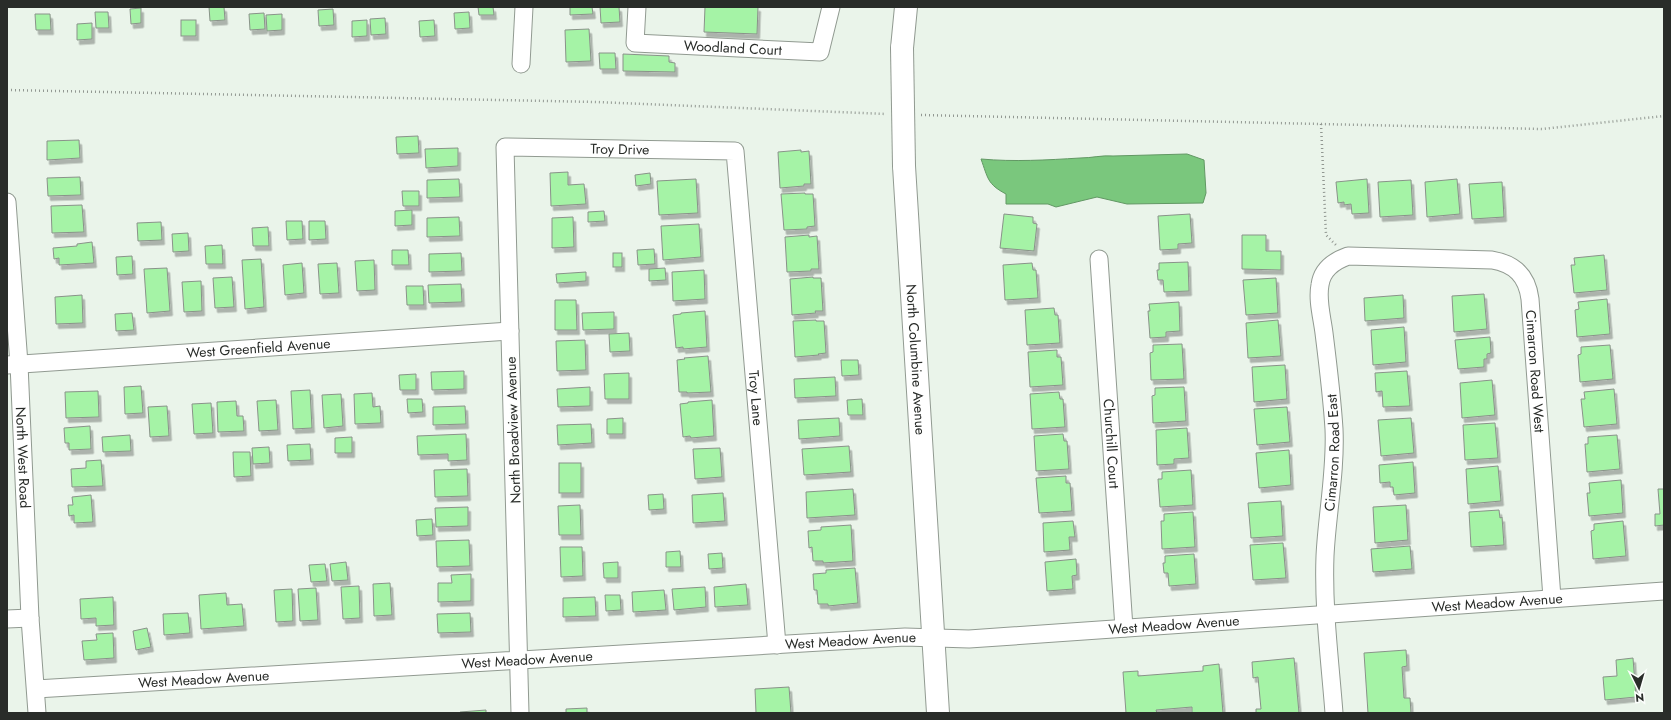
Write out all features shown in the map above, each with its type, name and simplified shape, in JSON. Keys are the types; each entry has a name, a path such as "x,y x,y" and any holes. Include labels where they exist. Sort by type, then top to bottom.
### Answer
{"main road":[{"name":"North Columbine Avenue","path":"906,7 902,48 904,166 938,713"}],"street":[{"path":"521,64 524,7"},
{"name":"Woodland Court","path":"637,7 635,43 820,52 830,7"},
{"name":"Troy Drive","path":"505,147 735,151"},
{"name":"North Broadview Avenue","path":"505,147 520,713"},
{"name":"Troy Lane","path":"735,151 777,646"},
{"name":"North West Road","path":"7,202 13,364 38,713"},
{"name":"Cimarron Road West","path":"1348,256 1502,261 1518,271 1527,284 1530,299 1552,598"},
{"name":"Cimarron Road East","path":"1334,713 1327,614 1325,557 1333,469 1334,431 1331,389 1318,292 1323,275 1328,267 1338,260 1348,256"},
{"name":"Churchill Court","path":"1099,259 1124,628"},
{"name":"West Greenfield Avenue","path":"13,364 510,331"},
{"name":"West Meadow Avenue","path":"36,689 777,646 905,637 969,639 1664,591"},
{"path":"7,619 30,618"}],"path":[{"path":"7,90 596,102 893,114"},
{"path":"916,115 1542,129 1664,116"},
{"path":"1321,124 1326,235 1348,256"}],"shaded area":[{"path":"1187,154 1204,160 1206,193 1203,203 1127,204 1097,197 1056,207 1048,204 1006,204 1006,194 995,187 989,180 981,159 1030,160"}],"building":[{"path":"209,7 224,7 225,20 210,21"},
{"path":"478,7 493,7 494,15 479,15"},
{"path":"570,7 592,7 593,14 570,15"},
{"path":"600,7 619,7 620,22 601,23"},
{"path":"705,7 758,7 757,34 704,32"},
{"path":"141,8 141,23 131,24 130,9"},
{"path":"333,9 334,25 319,26 318,10"},
{"path":"95,12 108,12 109,28 96,28"},
{"path":"469,12 470,28 455,29 454,13"},
{"path":"264,13 265,29 250,30 249,14"},
{"path":"35,14 50,14 51,30 36,30"},
{"path":"282,14 282,30 267,31 266,15"},
{"path":"385,18 386,34 371,35 370,19"},
{"path":"181,20 196,20 196,36 181,36"},
{"path":"367,20 367,36 352,37 352,21"},
{"path":"434,20 435,36 420,37 419,21"},
{"path":"92,23 92,39 77,40 77,24"},
{"path":"589,29 591,61 566,62 565,30"},
{"path":"599,53 615,53 616,69 600,69"},
{"path":"623,54 669,56 669,62 675,63 675,72 623,71"},
{"path":"418,136 419,153 397,154 396,137"},
{"path":"79,140 80,158 47,160 47,141"},
{"path":"458,148 458,166 426,168 425,149"},
{"path":"801,150 801,152 809,151 811,184 780,188 778,152"},
{"path":"568,172 568,185 584,184 586,204 551,206 550,173"},
{"path":"650,173 651,184 636,186 635,175"},
{"path":"80,177 81,195 48,196 47,178"},
{"path":"459,179 460,197 427,198 427,180"},
{"path":"696,179 698,213 659,215 657,181"},
{"path":"1367,179 1369,213 1352,214 1351,204 1344,205 1344,202 1338,203 1336,182"},
{"path":"1457,179 1460,214 1427,217 1425,182"},
{"path":"1411,180 1413,215 1380,217 1378,182"},
{"path":"1502,182 1504,217 1472,219 1469,184"},
{"path":"402,191 419,191 419,206 403,206"},
{"path":"781,194 813,194 815,226 807,227 807,229 784,230"},
{"path":"82,205 84,232 52,233 51,206"},
{"path":"412,210 412,225 395,226 395,211"},
{"path":"604,211 605,221 588,222 588,212"},
{"path":"1004,214 1033,217 1033,223 1037,224 1034,251 1000,248"},
{"path":"1190,214 1192,243 1178,244 1178,249 1160,250 1158,216"},
{"path":"459,217 460,236 427,237 427,218"},
{"path":"573,217 574,247 552,248 552,218"},
{"path":"286,221 302,221 303,239 287,240"},
{"path":"309,221 325,221 326,239 309,240"},
{"path":"161,222 162,240 138,241 137,223"},
{"path":"699,224 701,257 663,260 661,226"},
{"path":"268,227 269,246 253,246 252,228"},
{"path":"188,233 189,251 173,252 172,234"},
{"path":"809,235 809,237 817,236 819,269 811,269 811,271 787,272 785,237"},
{"path":"1242,235 1266,235 1266,251 1281,251 1281,270 1242,269"},
{"path":"92,242 94,263 59,265 59,258 54,259 53,248 77,246 77,244"},
{"path":"222,245 223,264 206,264 205,246"},
{"path":"654,249 655,264 638,265 637,250"},
{"path":"392,250 408,250 409,265 392,265"},
{"path":"461,253 462,271 429,272 429,254"},
{"path":"613,253 622,253 622,267 613,267"},
{"path":"1604,255 1607,290 1574,293 1571,265 1575,265 1574,258"},
{"path":"132,256 133,274 117,275 116,257"},
{"path":"261,259 264,307 245,309 242,260"},
{"path":"374,260 375,290 357,291 355,261"},
{"path":"1188,262 1189,291 1164,292 1163,280 1158,280 1157,270 1159,270 1159,263"},
{"path":"302,263 304,293 285,295 283,265"},
{"path":"337,263 339,293 320,294 318,264"},
{"path":"1032,263 1033,270 1036,270 1038,298 1005,300 1003,265"},
{"path":"167,268 170,311 147,313 144,269"},
{"path":"665,268 666,280 649,281 649,269"},
{"path":"704,270 705,299 673,301 672,272"},
{"path":"586,272 586,281 557,283 556,274"},
{"path":"232,277 234,307 215,308 213,278"},
{"path":"813,277 821,278 823,311 792,315 790,279"},
{"path":"1276,278 1278,313 1246,315 1243,280"},
{"path":"201,281 202,311 184,312 182,282"},
{"path":"461,284 462,302 429,303 428,285"},
{"path":"406,286 423,286 424,305 407,305"},
{"path":"1484,294 1487,329 1454,332 1452,296"},
{"path":"82,295 83,323 56,324 55,297"},
{"path":"1403,295 1404,318 1365,321 1364,298"},
{"path":"1607,299 1610,334 1577,337 1575,310 1579,309 1578,302"},
{"path":"555,300 576,300 577,330 555,330"},
{"path":"1179,302 1180,331 1166,332 1166,337 1150,338 1148,311 1150,311 1149,304"},
{"path":"1054,308 1055,315 1058,315 1060,343 1027,345 1025,310"},
{"path":"705,311 707,347 683,349 683,347 676,348 673,315"},
{"path":"614,312 614,329 583,330 582,313"},
{"path":"132,313 134,330 116,331 115,314"},
{"path":"1278,320 1281,356 1248,358 1246,323"},
{"path":"793,321 824,321 826,353 795,357"},
{"path":"1404,327 1406,362 1373,365 1371,330"},
{"path":"629,333 630,351 610,352 609,334"},
{"path":"1490,337 1491,353 1487,354 1487,359 1484,359 1484,367 1458,369 1455,340"},
{"path":"585,340 586,370 557,371 556,341"},
{"path":"1182,344 1184,379 1151,380 1150,353 1153,352 1153,345"},
{"path":"1610,345 1613,379 1580,382 1578,355 1581,354 1581,347"},
{"path":"1057,350 1057,357 1061,357 1063,385 1030,387 1028,352"},
{"path":"708,356 711,392 679,392 677,360"},
{"path":"841,360 858,360 859,375 842,376"},
{"path":"1285,365 1287,399 1254,402 1252,367"},
{"path":"464,371 464,389 432,390 431,372"},
{"path":"1407,371 1410,406 1383,407 1382,391 1376,392 1375,373"},
{"path":"629,373 629,399 605,399 604,374"},
{"path":"416,374 416,390 400,390 399,375"},
{"path":"835,377 836,396 795,398 794,379"},
{"path":"1492,380 1495,415 1462,418 1460,383"},
{"path":"141,386 143,413 125,414 124,387"},
{"path":"590,387 590,406 558,407 557,389"},
{"path":"1184,387 1186,421 1153,423 1152,396 1155,395 1155,388"},
{"path":"1614,389 1617,424 1584,427 1581,399 1585,399 1584,392"},
{"path":"310,390 312,428 293,429 291,391"},
{"path":"98,391 99,417 66,418 65,392"},
{"path":"1059,392 1060,399 1063,399 1065,427 1032,429 1030,394"},
{"path":"372,393 373,407 380,406 381,423 355,424 354,394"},
{"path":"341,394 343,426 324,428 322,395"},
{"path":"407,399 422,399 423,412 408,413"},
{"path":"862,399 863,415 848,415 847,400"},
{"path":"276,400 278,430 259,431 257,401"},
{"path":"712,400 714,436 691,438 690,436 683,437 680,404"},
{"path":"236,401 237,416 243,416 244,431 218,432 217,402"},
{"path":"211,403 213,433 194,434 192,404"},
{"path":"167,406 169,436 150,437 148,407"},
{"path":"465,406 466,424 433,425 433,407"},
{"path":"1287,407 1290,442 1257,445 1254,409"},
{"path":"623,418 623,434 607,434 607,419"},
{"path":"839,418 840,436 799,439 798,420"},
{"path":"1411,418 1414,453 1381,456 1378,420"},
{"path":"1495,423 1498,458 1465,460 1463,425"},
{"path":"591,424 592,443 558,445 557,425"},
{"path":"90,426 91,449 69,450 69,443 65,443 64,428"},
{"path":"1187,428 1189,458 1174,459 1174,464 1157,465 1156,430"},
{"path":"466,434 467,460 448,461 448,454 418,455 417,436"},
{"path":"1063,434 1064,441 1067,441 1069,469 1036,471 1034,436"},
{"path":"130,435 131,451 103,452 102,437"},
{"path":"1617,435 1620,469 1587,472 1585,444 1588,444 1588,437"},
{"path":"352,437 352,453 335,453 335,438"},
{"path":"310,444 311,460 288,461 287,445"},
{"path":"849,446 851,472 804,475 802,449"},
{"path":"269,447 270,463 253,464 252,448"},
{"path":"720,448 722,477 695,479 693,449"},
{"path":"1289,450 1291,485 1259,488 1256,453"},
{"path":"233,452 250,452 251,476 234,477"},
{"path":"101,460 103,486 72,487 71,469 86,468 86,461"},
{"path":"1413,462 1415,493 1394,495 1393,487 1390,487 1390,482 1380,483 1379,465"},
{"path":"559,463 581,463 581,493 559,493"},
{"path":"1498,466 1501,501 1468,504 1466,469"},
{"path":"467,469 468,496 435,497 434,470"},
{"path":"1191,470 1193,505 1160,507 1158,479 1162,479 1162,472"},
{"path":"1066,476 1066,483 1070,483 1072,511 1039,513 1036,478"},
{"path":"1621,480 1623,513 1589,516 1587,493 1590,493 1589,483"},
{"path":"853,489 855,515 807,518 806,492"},
{"path":"1658,489 1664,489 1664,525 1655,526 1655,514 1660,514"},
{"path":"723,493 725,521 693,523 692,495"},
{"path":"663,494 664,509 649,510 648,495"},
{"path":"91,495 93,522 74,523 74,515 69,516 68,505 73,505 72,497"},
{"path":"1281,501 1283,536 1251,538 1248,503"},
{"path":"580,505 581,535 559,535 558,506"},
{"path":"1406,505 1408,540 1375,543 1373,507"},
{"path":"468,507 468,526 436,527 435,508"},
{"path":"1499,510 1500,518 1502,517 1504,545 1471,547 1469,512"},
{"path":"1193,512 1195,547 1162,549 1161,521 1164,521 1164,514"},
{"path":"432,519 433,535 417,536 416,520"},
{"path":"1073,521 1075,537 1069,537 1070,550 1044,552 1043,523"},
{"path":"1623,521 1626,556 1593,559 1591,531 1594,530 1594,524"},
{"path":"851,525 853,561 823,563 823,561 813,561 812,547 809,548 808,531 821,530 821,527"},
{"path":"469,540 470,566 437,567 436,541"},
{"path":"1283,543 1286,578 1253,580 1250,545"},
{"path":"1410,546 1412,569 1373,572 1371,549"},
{"path":"560,547 582,547 583,576 561,577"},
{"path":"680,551 681,567 666,567 666,552"},
{"path":"722,553 723,568 709,569 708,554"},
{"path":"1194,554 1196,584 1169,586 1168,573 1164,573 1163,563 1165,563 1165,556"},
{"path":"1076,559 1077,575 1072,576 1073,589 1047,591 1045,562"},
{"path":"346,562 348,580 332,581 330,564"},
{"path":"618,562 618,578 604,578 603,563"},
{"path":"325,564 327,581 311,582 309,565"},
{"path":"855,568 858,603 828,606 828,604 818,604 817,590 814,590 813,574 826,573 826,570"},
{"path":"471,574 471,601 438,602 438,583 452,583 451,575"},
{"path":"390,583 392,615 374,616 373,584"},
{"path":"746,584 748,605 715,607 714,587"},
{"path":"359,586 360,618 343,619 341,587"},
{"path":"705,587 706,607 674,610 672,589"},
{"path":"316,588 318,620 300,621 298,589"},
{"path":"292,589 293,621 276,622 274,590"},
{"path":"664,590 666,610 633,612 632,592"},
{"path":"226,593 227,605 242,604 244,626 201,629 199,595"},
{"path":"605,595 620,595 621,610 606,611"},
{"path":"113,597 114,625 96,626 96,618 81,619 80,599"},
{"path":"595,597 596,616 563,617 563,598"},
{"path":"188,613 190,633 164,635 163,614"},
{"path":"470,613 471,632 438,633 437,614"},
{"path":"147,628 151,647 136,650 133,631"},
{"path":"113,633 114,658 84,660 82,641 97,640 96,634"},
{"path":"1406,650 1407,666 1402,667 1404,698 1410,698 1411,713 1368,713 1364,653"},
{"path":"1294,658 1299,713 1256,713 1256,709 1261,709 1258,677 1253,678 1252,662"},
{"path":"1633,658 1636,697 1605,700 1603,677 1617,676 1616,660"},
{"path":"1219,664 1223,713 1192,713 1192,707 1156,710 1157,713 1126,713 1123,672 1138,671 1138,676 1203,671 1203,666"},
{"path":"789,687 791,713 756,713 755,689"},
{"path":"587,708 587,713 566,713 566,709"},
{"path":"486,710 486,713 460,713 460,712"}]}
